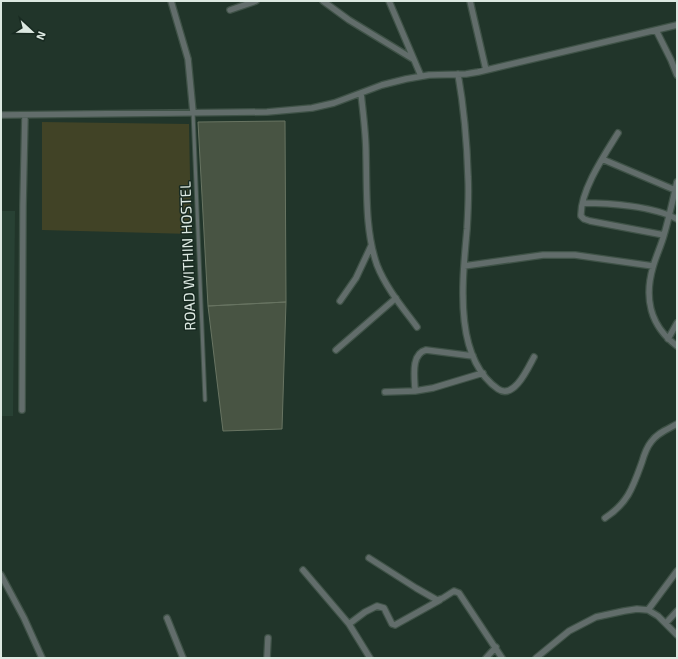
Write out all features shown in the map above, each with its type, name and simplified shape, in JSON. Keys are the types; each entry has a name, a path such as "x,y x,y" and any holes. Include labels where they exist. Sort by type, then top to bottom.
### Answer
{"street":[{"path":"170,1 188,59 193,112"},
{"path":"230,10 256,1"},
{"path":"323,1 349,20 413,59"},
{"path":"388,1 421,76"},
{"path":"470,1 486,70"},
{"path":"1,115 267,112 312,108 334,104 382,85 421,76 466,74 677,25"},
{"path":"656,30 677,75"},
{"path":"458,74 463,102 468,178 464,266 464,321 470,348 482,373 491,384 500,391 508,391 516,386 525,374 534,357"},
{"path":"361,93 365,125 371,246 378,267 396,298 416,327"},
{"path":"22,410 25,115"},
{"path":"618,133 591,181 582,203 581,214 584,219 664,235"},
{"path":"602,159 675,190"},
{"path":"677,182 664,235 650,279 650,305 655,322 668,339 677,346"},
{"path":"582,203 635,207 669,215 677,219"},
{"path":"340,301 356,278 371,246"},
{"path":"464,266 543,255 575,255 653,266"},
{"path":"336,350 396,298"},
{"path":"668,339 677,323"},
{"path":"415,392 416,356 420,351 426,350 473,356"},
{"path":"385,392 415,392 482,373"},
{"path":"605,518 617,510 632,488 651,442 660,433 677,424"},
{"path":"369,558 416,588 437,600 440,600"},
{"path":"303,570 349,624 370,658"},
{"path":"648,610 677,571"},
{"path":"1,575 24,618 42,658"},
{"path":"349,624 364,612 377,606 384,608 392,624 395,625 454,591 459,592 502,658"},
{"path":"536,658 569,631 596,617 624,611 637,609 648,610 658,616 677,635"},
{"path":"666,623 677,611"},
{"path":"167,618 183,658"},
{"path":"266,658 268,638"},
{"path":"486,658 496,647"}],"lane":[{"name":"ROAD WITHIN HOSTEL","path":"193,112 205,400"}],"shaded area":[{"path":"42,122 189,124 191,234 42,230"},
{"path":"1,211 15,211 13,416 1,416"}],"building":[{"path":"285,121 286,302 208,306 198,122"},
{"path":"286,302 282,429 223,431 208,306"}]}
